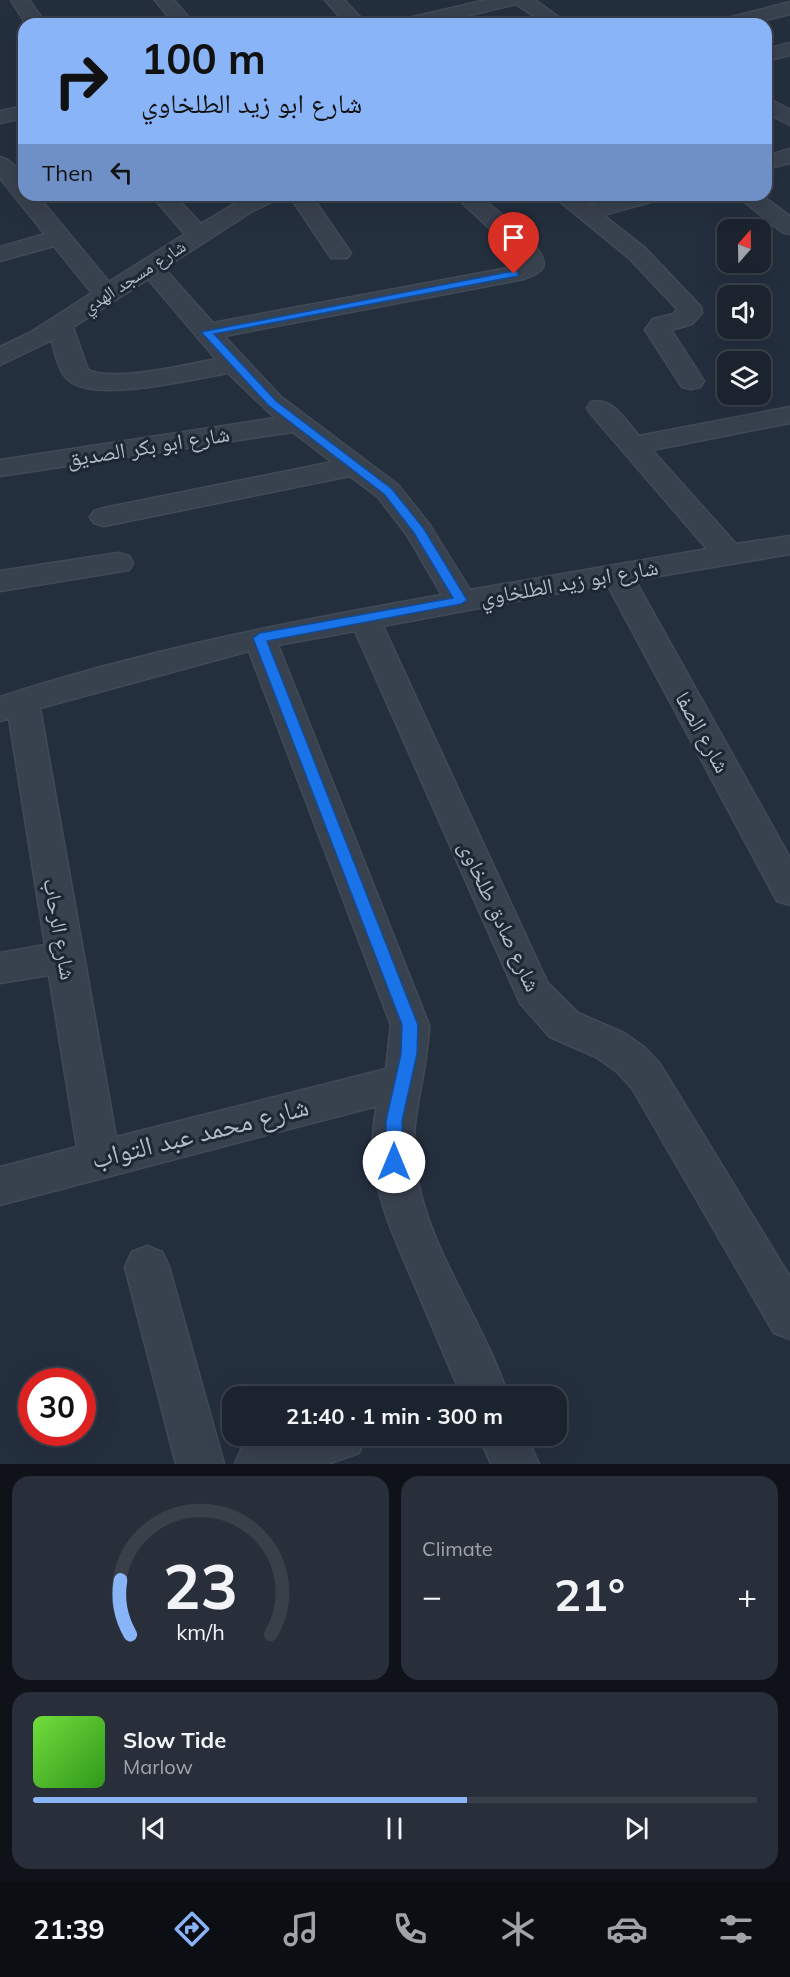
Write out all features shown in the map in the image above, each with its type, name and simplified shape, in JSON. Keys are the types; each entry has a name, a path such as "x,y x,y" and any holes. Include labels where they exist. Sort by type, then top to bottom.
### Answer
{"street":[{"path":"20,0 32,18"},
{"path":"164,0 179,18"},
{"path":"334,0 351,18"},
{"path":"430,18 511,0"},
{"path":"522,0 549,18"},
{"path":"760,0 786,12"},
{"path":"756,18 786,12"},
{"path":"772,53 790,49"},
{"path":"772,107 790,119"},
{"path":"0,117 18,113"},
{"path":"772,161 790,156"},
{"path":"0,164 16,190"},
{"path":"26,201 106,294"},
{"path":"168,201 199,235"},
{"name":"شارع مسجد الهدي","path":"0,357 60,324 199,235 257,201"},
{"path":"304,201 339,253"},
{"path":"207,332 528,269 533,261 530,253 472,201"},
{"path":"571,201 637,253 688,307 690,313 687,317 662,324 658,330 691,381"},
{"path":"586,213 629,201"},
{"path":"755,201 790,227"},
{"path":"0,254 59,237"},
{"path":"150,266 234,364 296,423 388,491 405,511 461,600"},
{"path":"60,324 76,371 86,381 94,383 116,383 234,364"},
{"path":"600,408 729,555"},
{"path":"633,446 790,415"},
{"name":"شارع ابو بكر الصديق","path":"0,468 296,423"},
{"path":"104,517 356,466"},
{"name":"شارع ابو زيد الطلخاوي","path":"11,704 197,652 260,638 364,617 790,545"},
{"path":"0,581 118,563"},
{"name":"شارع الصفا","path":"616,573 790,891"},
{"name":"شارع صادق طلخاوى","path":"364,617 533,992 564,1024 610,1045 630,1059 646,1076 790,1318"},
{"path":"260,638 410,1025 409,1054 394,1121 394,1152 402,1206 471,1386"},
{"name":"شارع الرحاب","path":"11,704 65,957 99,1158"},
{"path":"0,968 65,957"},
{"name":"شارع محمد عبد التواب","path":"0,1186 99,1158 402,1082"},
{"path":"147,1267 200,1464"},
{"path":"259,1464 312,1446"},
{"path":"507,1446 515,1464"}],"route":[{"path":"394,1162 394,1121 409,1054 410,1025 260,638 461,600 419,531 388,491 272,403 207,332 514,274"}]}
